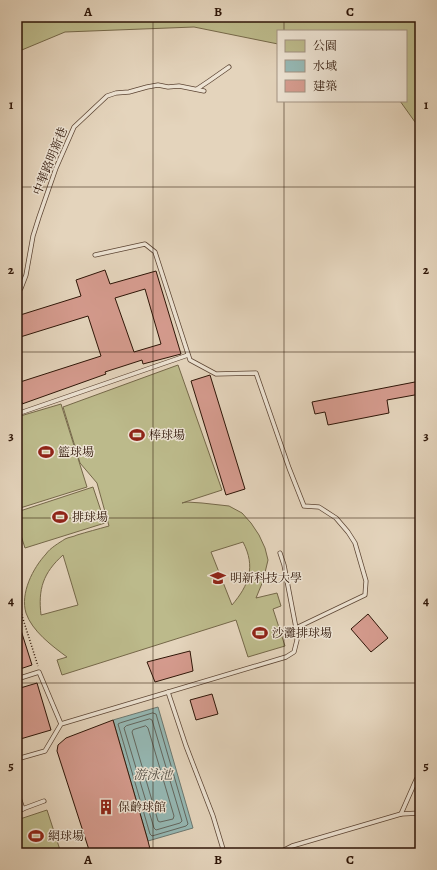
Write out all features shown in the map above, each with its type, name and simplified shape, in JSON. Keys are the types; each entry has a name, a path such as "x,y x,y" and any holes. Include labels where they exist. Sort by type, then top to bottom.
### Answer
{"lane":[{"path":"197,89 209,82 228,67"},
{"name":"中華路明新巷","path":"17,294 26,275 33,236 39,217 56,168 74,127 108,96 116,92 129,92 147,87 158,86 179,86 204,91"},
{"path":"95,255 145,244 155,252 190,360 216,374 256,373 289,468 304,506 319,507 336,518 355,543 366,581 365,595 296,628"},
{"path":"17,414 188,355"},
{"path":"17,759 45,751 61,724 286,657 294,652 296,628 284,565 280,553"},
{"path":"17,679 40,672 61,724"},
{"path":"168,692 186,746 213,816 222,849 225,853"},
{"path":"401,814 420,773"},
{"path":"17,792 23,809"},
{"path":"17,811 44,801"},
{"path":"278,853 292,846 401,814 420,812"}],"path":[{"path":"17,600 40,672"}],"green space":[{"path":"17,17 420,17 420,129 401,102 407,102 407,30 277,30 277,44 194,27 65,32 17,52"},
{"path":"178,365 222,490 182,503 187,502 229,506 242,513 251,523 265,548 268,560 263,581 256,598 277,593 281,606 273,609 285,646 248,657 236,620 62,675 57,660 67,657 43,638 29,620 25,605 26,589 37,566 52,548 66,538 109,526 97,483 80,463 63,407","holes":["243,542 249,560 249,575 243,590 232,605 211,552","63,555 78,605 41,615 40,597 43,582 51,568"]},
{"name":"籃球場","path":"61,404 87,487 17,509 17,417"},
{"name":"排球場","path":"93,487 105,523 25,548 17,523 17,512"},
{"name":"網球場","path":"47,810 61,853 17,853 17,820"}],"water":[{"name":"游泳池","path":"158,707 193,828 148,841 113,720"}],"building":[{"path":"105,270 110,284 156,271 181,354 143,364 142,360 105,372 106,374 22,404 22,402 17,403 17,383 101,356 88,316 17,338 17,316 81,296 76,280","holes":["145,289 161,344 134,352 115,298"]},
{"path":"210,375 245,489 226,495 191,381"},
{"path":"420,381 420,394 387,400 389,413 328,425 325,412 315,414 312,402"},
{"path":"368,614 388,638 371,652 351,629"},
{"path":"19,624 32,665 17,670 17,625"},
{"path":"190,651 193,671 155,682 147,662"},
{"path":"37,683 51,730 17,740 17,689"},
{"path":"212,694 218,714 196,720 190,700"},
{"name":"保齡球館","path":"113,720 151,853 90,853 57,751 58,745 66,738"}],"place":[{"name":"棒球場","path":"137,435"},
{"name":"籃球場","path":"46,452"},
{"name":"排球場","path":"60,517"},
{"name":"明新科技大學","path":"218,578"},
{"name":"沙灘排球場","path":"260,633"},
{"name":"保齡球館","path":"106,807"},
{"name":"網球場","path":"36,836"}]}
